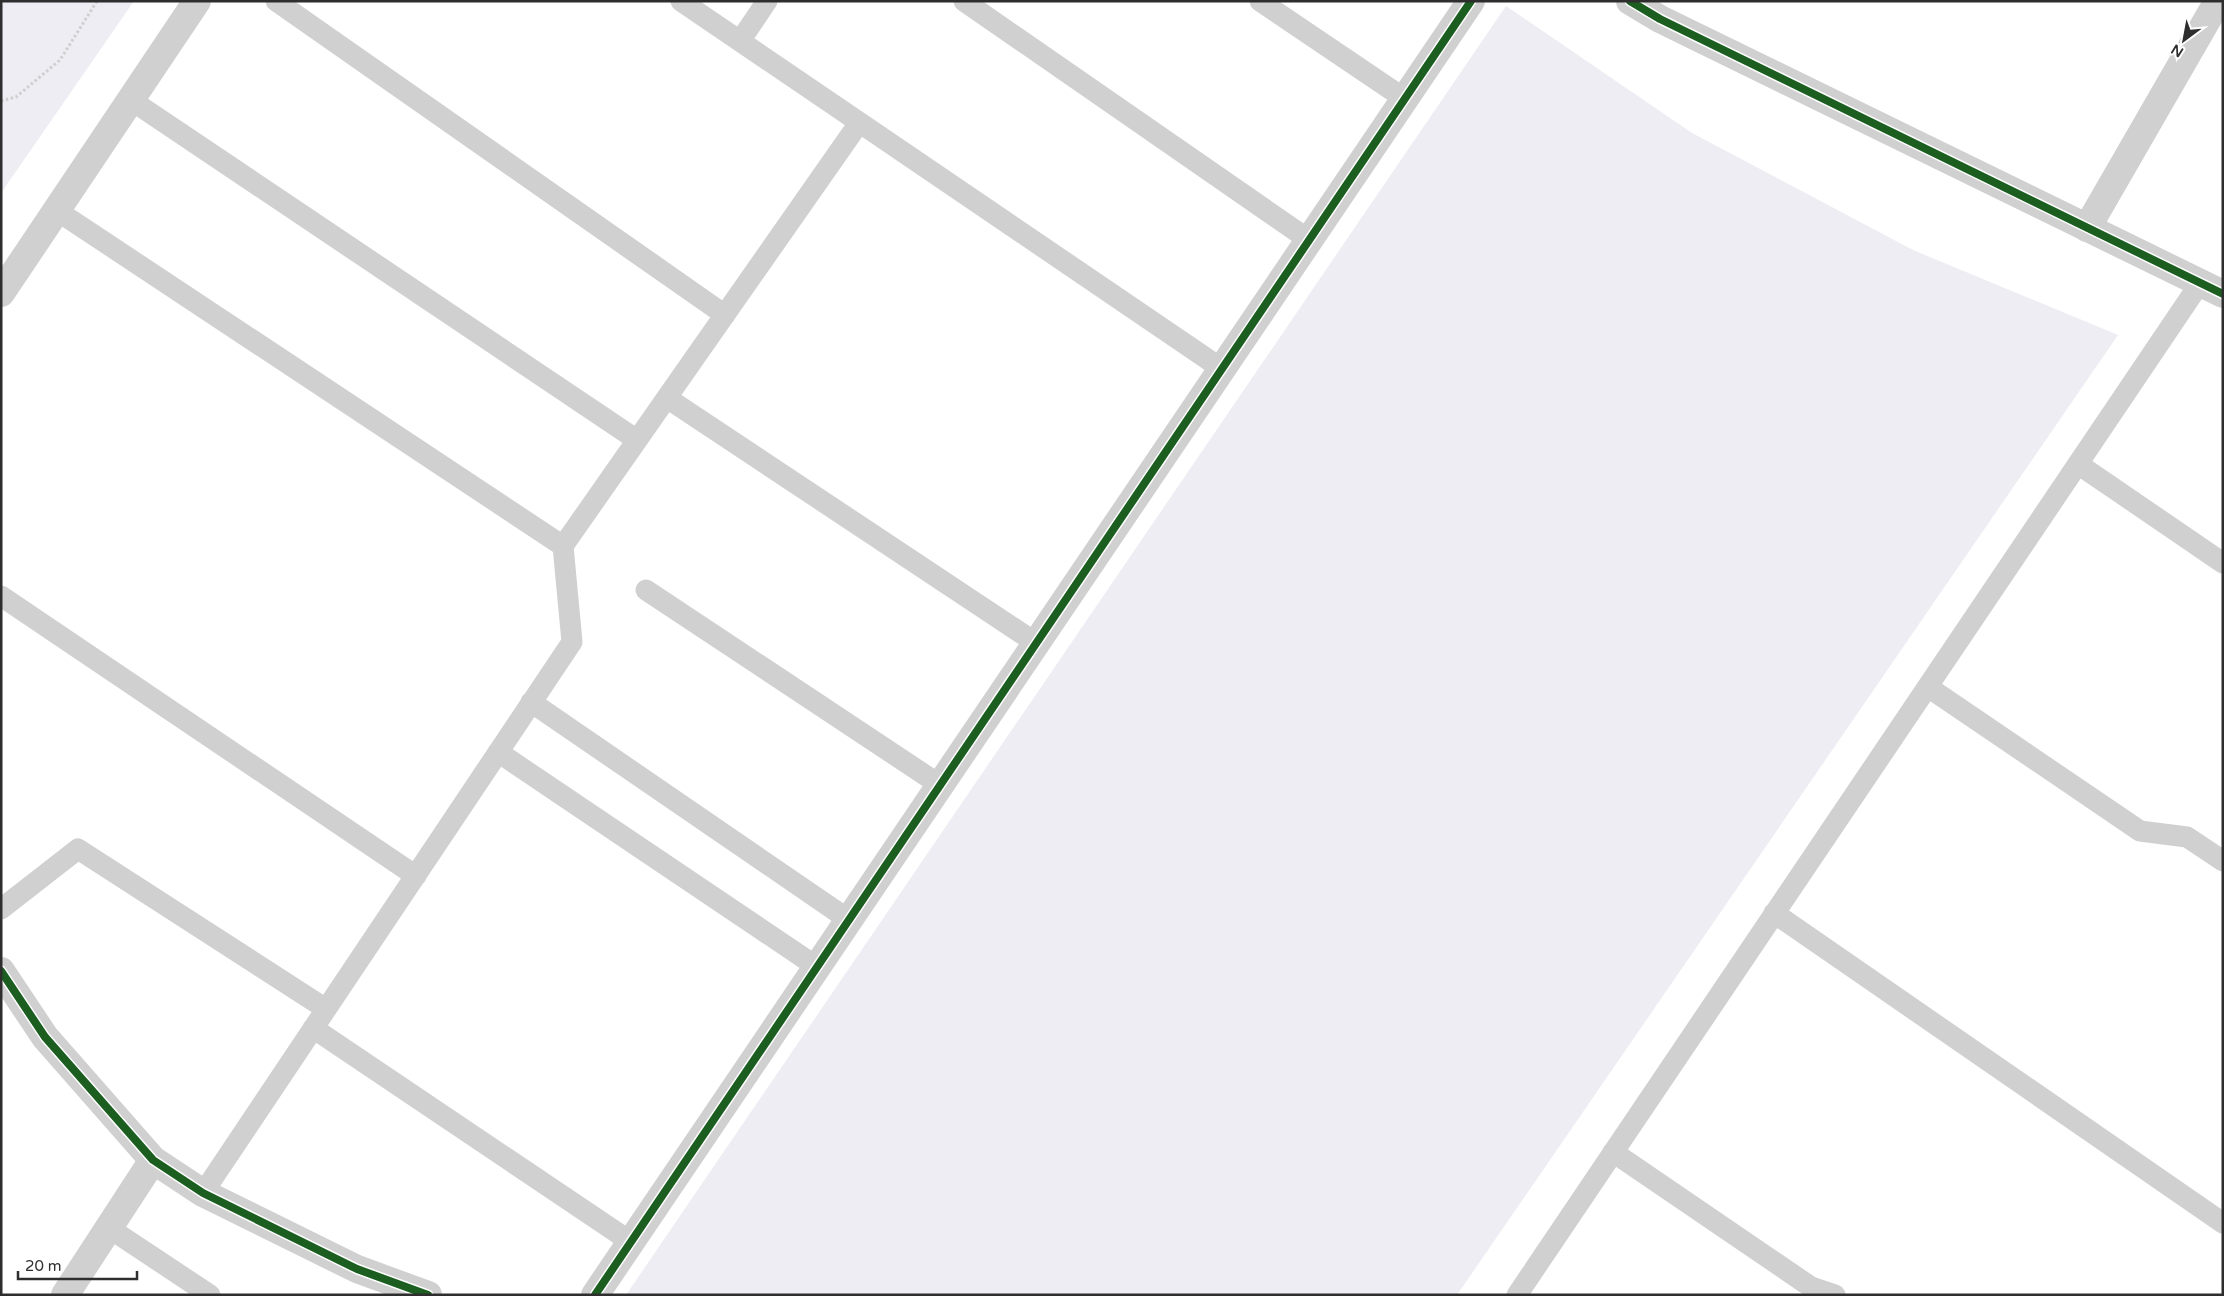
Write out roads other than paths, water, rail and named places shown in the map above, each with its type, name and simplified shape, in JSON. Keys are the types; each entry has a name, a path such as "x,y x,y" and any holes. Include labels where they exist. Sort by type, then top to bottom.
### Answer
{"street":[{"path":"1,293 197,1"},
{"path":"595,1295 1471,1"},
{"path":"1630,1 1660,19 2212,288"},
{"path":"2087,228 2218,1"},
{"path":"1,971 45,1037 153,1160 203,1193 357,1269 428,1295"},
{"path":"65,1295 153,1160"}],"lane":[{"path":"276,1 725,315"},
{"path":"681,1 1222,369"},
{"path":"740,41 767,1"},
{"path":"964,1 1309,240"},
{"path":"1260,1 1405,99"},
{"path":"131,100 637,440"},
{"path":"203,1193 572,642 563,546 860,123"},
{"path":"56,210 563,546"},
{"path":"1516,1295 2078,464 2212,288"},
{"path":"667,398 1036,643"},
{"path":"2078,464 2223,563"},
{"path":"646,590 940,785"},
{"path":"1,596 416,876"},
{"path":"1928,687 2140,831 2187,837 2223,861"},
{"path":"531,702 849,920"},
{"path":"498,752 817,967"},
{"path":"1,909 78,850 326,1009"},
{"path":"1774,913 2223,1223"},
{"path":"314,1028 631,1242"},
{"path":"1613,1152 1812,1287 1835,1295"},
{"path":"109,1228 210,1295"}]}
